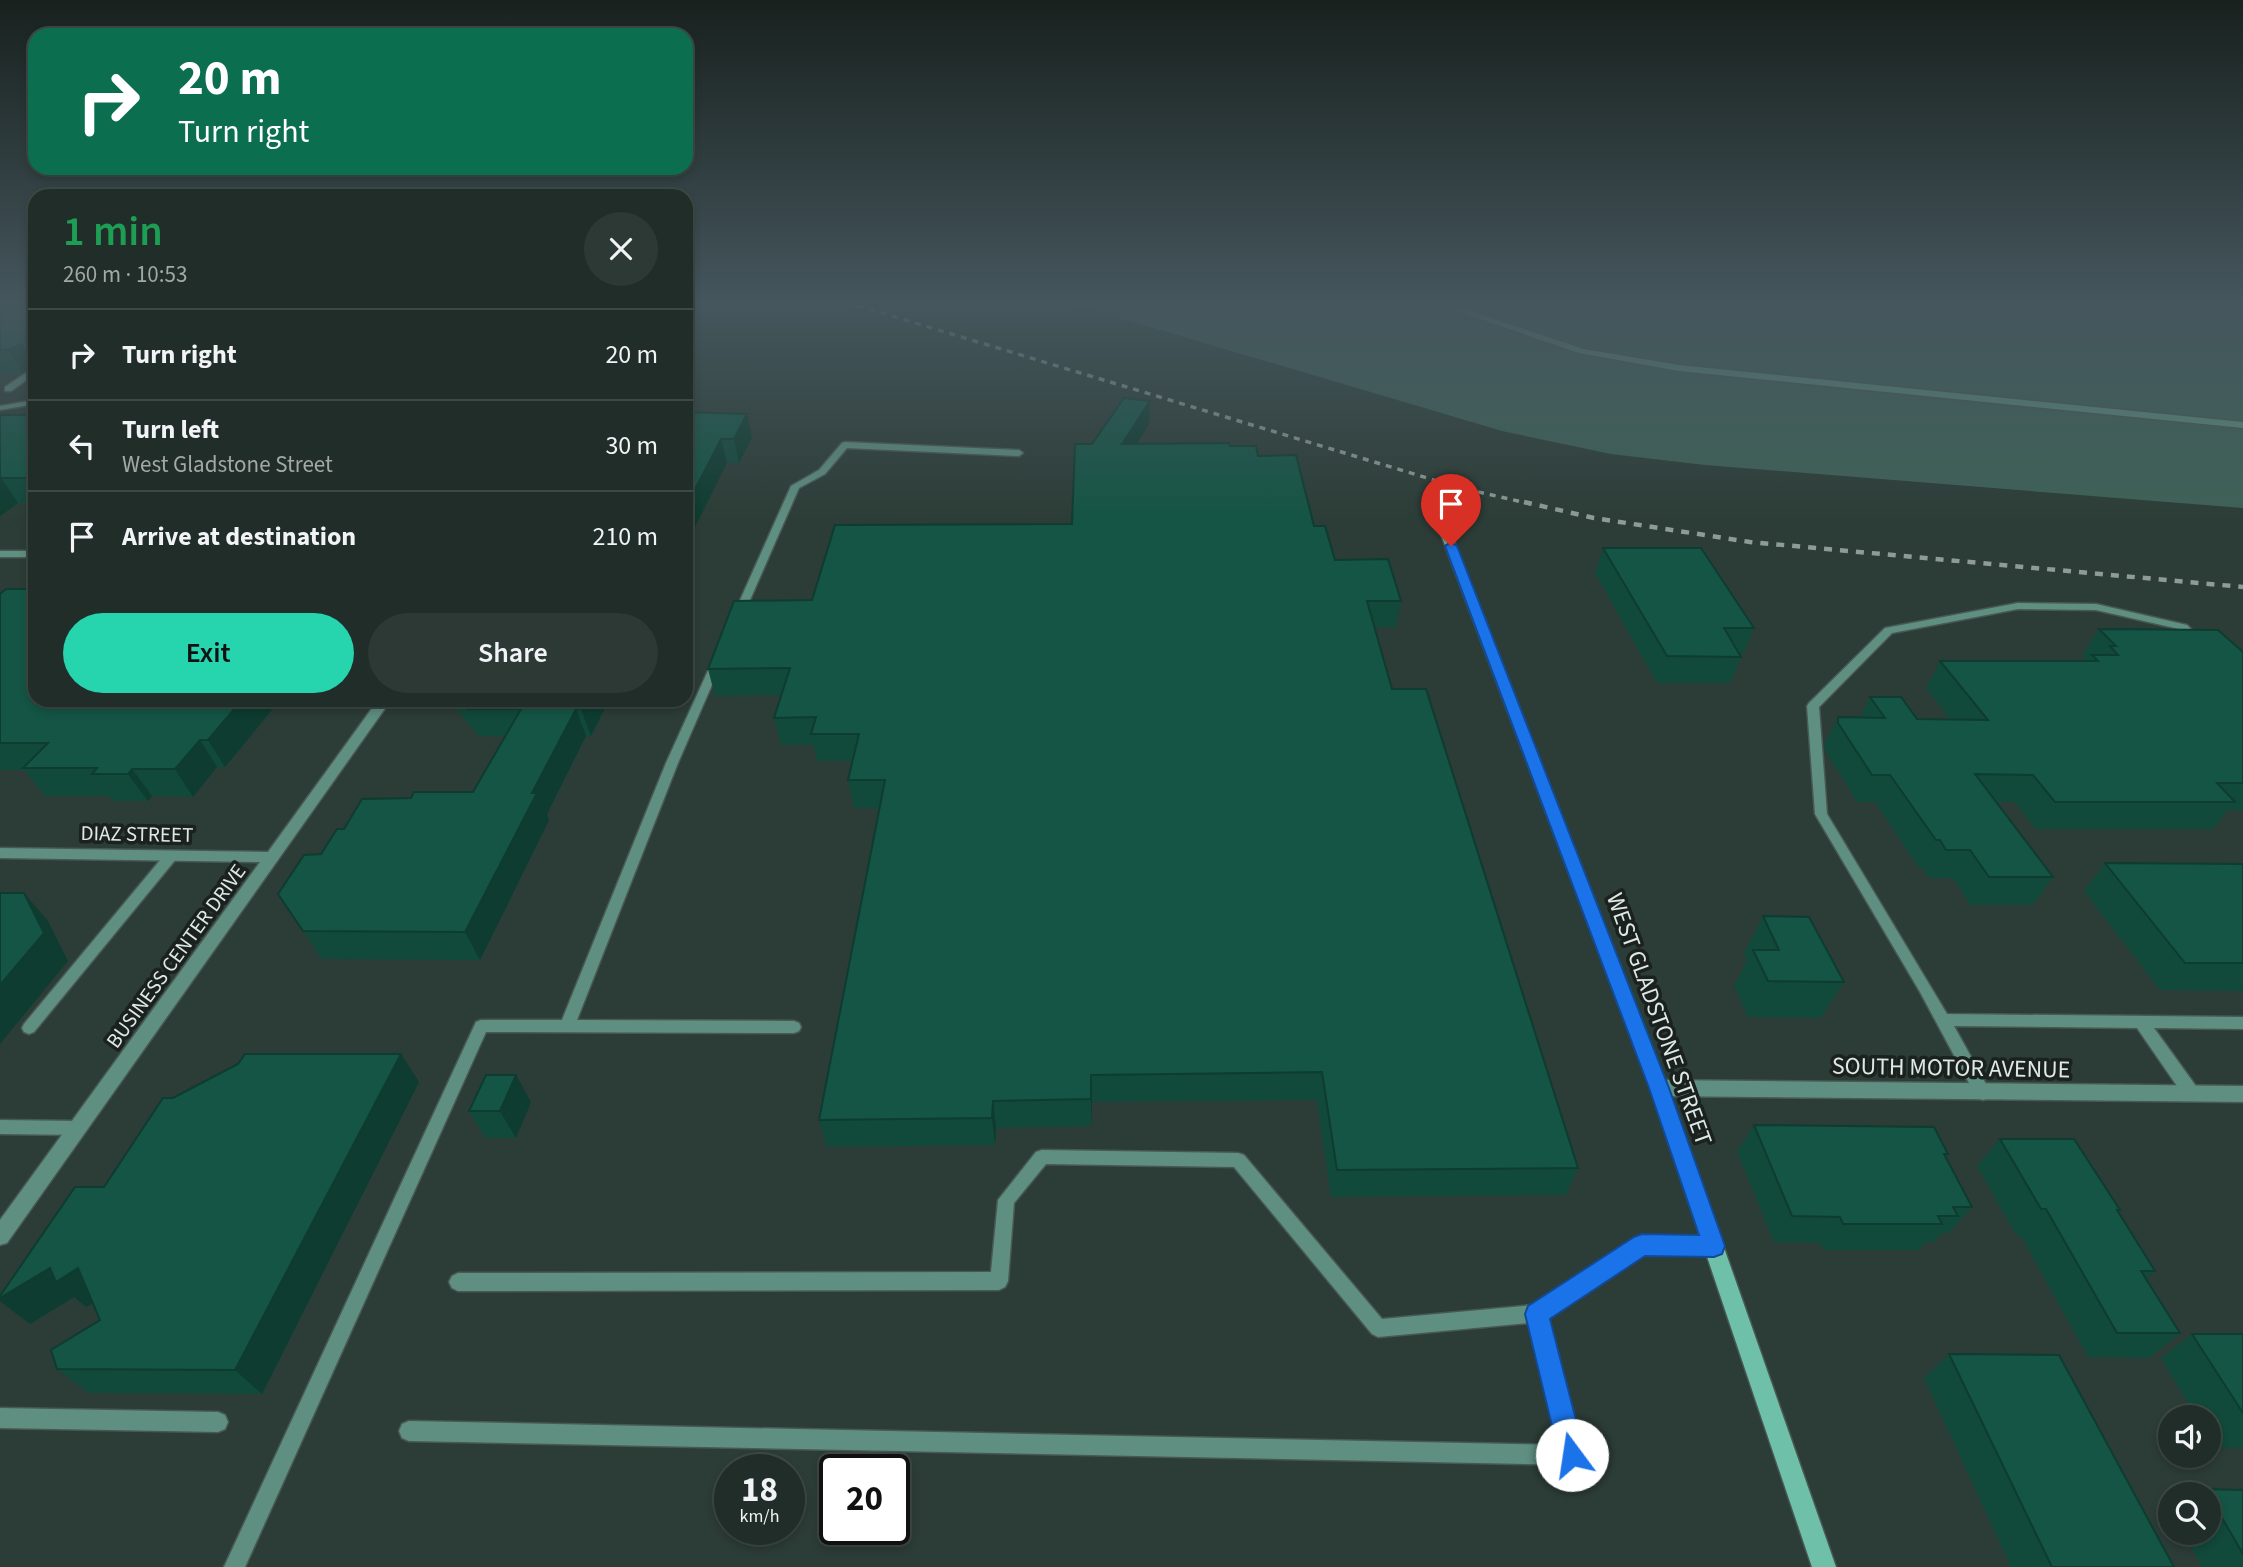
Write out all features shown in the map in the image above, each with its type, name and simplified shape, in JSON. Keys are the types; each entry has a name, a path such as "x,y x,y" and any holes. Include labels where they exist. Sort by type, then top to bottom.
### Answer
{"street":[{"path":"1750,375 2243,425"},
{"name":"WEST GLADSTONE STREET","path":"1431,495 1659,1088 1824,1567"},
{"name":"BUSINESS CENTER DRIVE","path":"0,1236 380,707"},
{"name":"DIAZ STREET","path":"0,853 273,857"},
{"name":"SOUTH MOTOR AVENUE","path":"1659,1088 2243,1094"}],"lane":[{"path":"3,391 28,375"},
{"path":"0,408 28,403"},
{"path":"734,625 795,486 822,472 845,444 1018,453"},
{"path":"0,554 28,554"},
{"path":"1983,1093 1925,988 1821,814 1814,706 1889,630 2018,606 2096,607 2183,627 2203,646"},
{"path":"567,1027 672,763 723,650"},
{"path":"29,1028 170,856"},
{"path":"1943,1020 2243,1023"},
{"path":"2141,1022 2192,1094"},
{"path":"234,1567 481,1026 794,1027"},
{"path":"0,1127 78,1128"},
{"path":"458,1283 999,1281 1006,1200 1042,1157 1238,1160 1378,1328 1536,1314 1642,1245 1714,1246"},
{"path":"409,1432 1572,1455 1536,1314"},
{"path":"0,1418 218,1422"}],"green space":[{"path":"1313,375 2243,375 2243,508 1705,465 1611,454 1502,431"}],"building":[{"path":"1124,398 1150,401 1122,444 1229,443 1230,446 1256,446 1258,456 1296,455 1314,526 1325,526 1335,560 1388,559 1401,601 1367,601 1392,689 1426,689 1578,1168 1337,1170 1322,1072 1091,1075 1091,1099 993,1101 992,1118 819,1120 885,780 848,780 859,734 811,734 816,717 774,718 790,668 708,669 734,601 812,600 835,525 1072,524 1075,444 1092,444"},
{"path":"693,412 747,414 734,439 721,439 693,493"},
{"path":"0,415 28,415 28,478 0,479"},
{"path":"1603,548 1701,548 1754,628 1724,628 1741,657 1667,656"},
{"path":"6,589 28,589 28,707 236,707 208,740 200,740 175,769 132,769 128,774 92,774 97,768 23,768 48,743 0,743 0,594"},
{"path":"2099,629 2218,630 2243,652 2243,783 2217,783 2235,802 2055,802 2033,775 1975,774 2053,877 1989,877 1970,850 1946,850 1940,840 1936,840 1890,775 1872,775 1838,723 1838,717 1885,718 1870,697 1901,697 1917,719 1988,720 1940,661 2098,661 2092,655 2118,655 2110,646 2116,646"},
{"path":"465,707 582,707 576,709 532,793 537,793 465,932 303,931 278,894 304,855 321,854 337,829 344,829 362,799 411,798 414,792 473,792 521,709"},
{"path":"2105,863 2243,864 2243,963 2185,963"},
{"path":"0,893 24,893 44,933 0,985"},
{"path":"1763,916 1809,917 1844,982 1768,981 1753,950 1779,950"},
{"path":"245,1054 401,1054 235,1370 57,1369 51,1350 100,1320 78,1268 56,1282 50,1268 0,1296 75,1187 104,1187 163,1098 173,1098 238,1064"},
{"path":"486,1075 516,1075 500,1111 469,1111"},
{"path":"1754,1125 1934,1127 1948,1154 1944,1154 1972,1207 1953,1207 1958,1216 1938,1216 1942,1224 1843,1224 1840,1217 1792,1216"},
{"path":"2000,1139 2074,1139 2155,1271 2141,1271 2180,1333 2117,1333 2046,1209 2041,1209"},
{"path":"2192,1334 2243,1334 2243,1413"},
{"path":"1949,1354 2059,1355 2158,1538 2158,1545 2162,1545 2174,1567 2052,1567"},
{"path":"2221,1489 2243,1490 2243,1554 2221,1516"}],"railway":[{"path":"1088,375 1457,487 1531,504"},
{"path":"1524,502 1594,518 1750,542 2243,587"}],"route":[{"path":"1451,546 1659,1088 1714,1246 1642,1245 1536,1314 1572,1455"}]}
